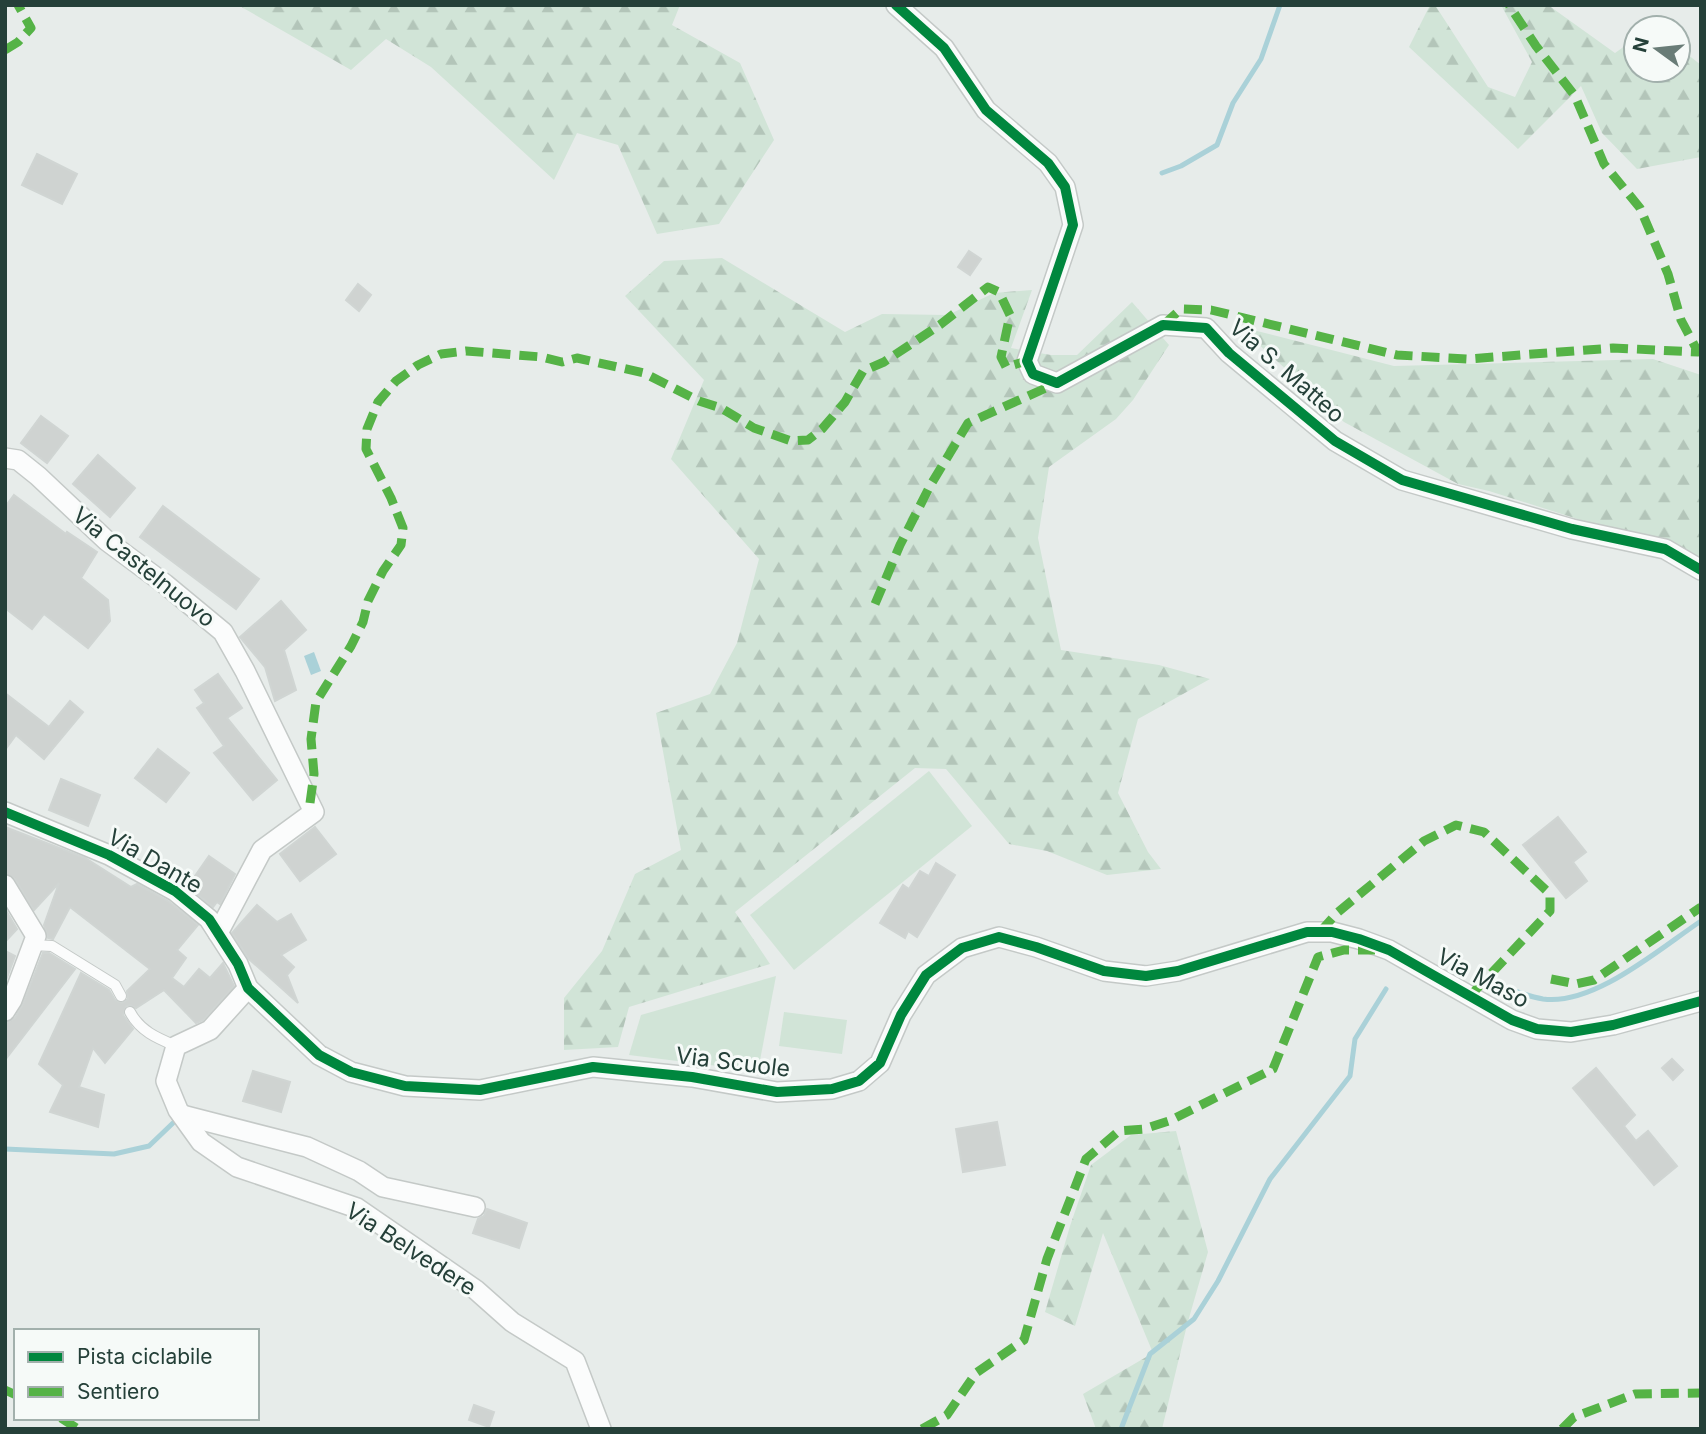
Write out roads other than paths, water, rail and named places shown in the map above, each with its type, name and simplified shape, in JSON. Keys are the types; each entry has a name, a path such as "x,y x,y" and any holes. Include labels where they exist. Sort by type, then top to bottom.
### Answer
{"street":[{"name":"Via S. Matteo","path":"896,5 944,48 986,110 1048,163 1065,187 1073,225 1027,360 1033,374 1057,383 1163,325 1206,328 1229,353 1335,441 1402,480 1572,529 1665,549 1701,570"},
{"name":"Via Castelnuovo","path":"5,458 18,460 107,541 223,632 314,812 262,850 218,933"},
{"name":"Via Dante","path":"5,812 109,855 175,891 209,919 238,964 248,988"},
{"path":"5,885 34,941 5,1011"},
{"name":"Via Scuole","path":"248,988 319,1055 351,1072 405,1086 480,1090 593,1067 692,1077 777,1092 832,1090 859,1081 880,1063 901,1015 926,975 962,948 999,937 1104,971 1146,976 1178,971 1307,932 1332,932"},
{"name":"Via Maso","path":"1332,932 1389,950 1512,1020 1537,1029 1571,1032 1701,1001"},
{"path":"176,1046 210,1030 248,988"},
{"name":"Via Belvedere","path":"176,1046 166,1081 182,1115 201,1142 237,1167 357,1208 476,1290 512,1322 575,1361 601,1429"},
{"name":"Via Belvedere","path":"182,1115 307,1147 359,1171 383,1186 475,1207"}],"lane":[{"path":"34,941 52,946 115,985 121,996"},
{"path":"130,1012 151,1036 176,1046"}],"water":[{"path":"314,652 321,671 311,675 304,656"}],"waterway":[{"path":"1162,173 1181,166 1217,145 1233,103 1261,59 1280,5"},
{"path":"1491,981 1543,999 1563,999 1583,994 1625,973 1701,921"},
{"path":"1121,1429 1150,1354 1194,1319 1218,1281 1270,1179 1350,1076 1355,1039 1386,989"},
{"path":"5,1149 114,1154 149,1146 173,1123"}]}
